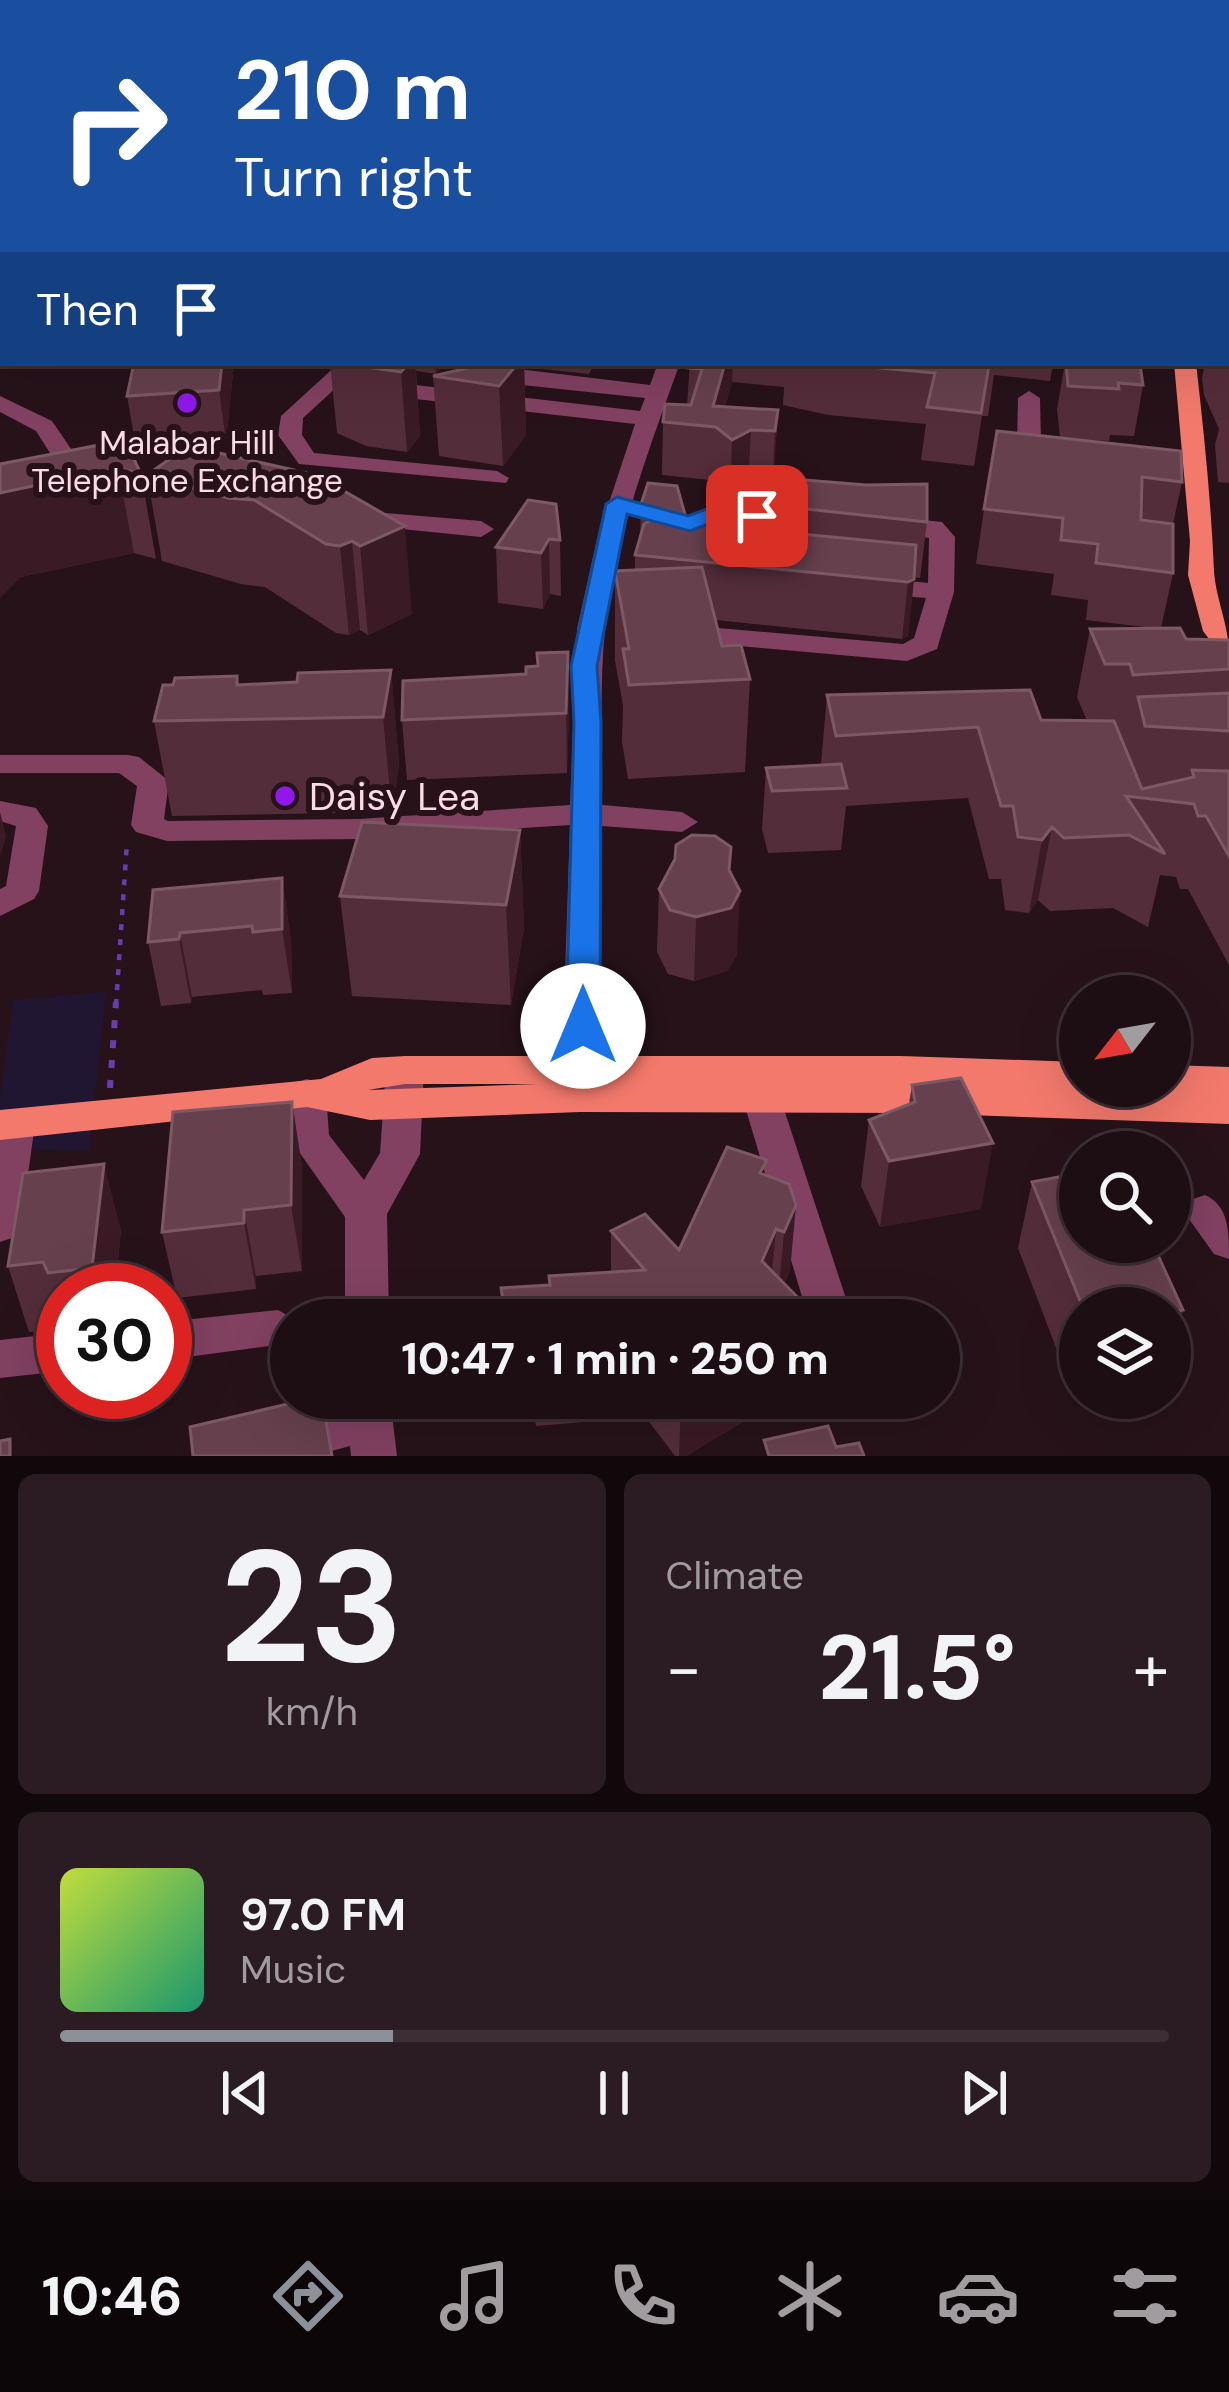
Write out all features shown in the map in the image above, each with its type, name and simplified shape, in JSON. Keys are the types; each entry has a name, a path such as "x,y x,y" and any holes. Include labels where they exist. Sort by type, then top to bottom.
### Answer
{"main road":[{"path":"1185,366 1203,541 1201,575 1217,631 1229,646"},
{"path":"7,1125 316,1093 370,1105 406,1088 903,1084 1059,1077"},
{"path":"1191,1080 1229,1082"},
{"path":"581,1083 762,1100 903,1084 1229,1109"}],"street":[{"path":"349,366 292,416 290,435 307,459 497,478"},
{"path":"479,366 477,370 485,374 662,381"},
{"path":"596,380 662,381"},
{"path":"581,1083 588,722 584,666 618,497 662,381"},
{"path":"333,382 647,419"},
{"path":"1029,398 1029,447 1082,452"},
{"path":"0,403 44,426 64,474 207,500"},
{"path":"1160,456 1192,457"},
{"path":"618,497 658,512"},
{"path":"341,517 481,530"},
{"path":"638,572 620,576 613,615 634,625 907,653 927,643 941,592 942,537 933,527 867,523"},
{"path":"856,583 941,592"},
{"path":"0,764 128,764 135,774 153,781 147,825 167,831 359,829 584,814 682,822"},
{"path":"0,811 25,815 32,826 22,891 0,905"},
{"path":"367,1299 366,1213 400,1154 406,1088"},
{"path":"316,1093 310,1139 366,1213"},
{"path":"762,1100 824,1299"},
{"path":"0,1226 7,1125"},
{"path":"192,1338 270,1329"},
{"path":"0,1359 36,1355"},
{"path":"231,1456 370,1425"}],"path":[{"path":"112,1073 128,831"}],"shaded area":[{"path":"106,992 89,1150 0,1149 0,1098 13,1000"}],"building":[{"path":"133,366 222,366 219,390 127,396"},
{"path":"359,366 406,366 401,372"},
{"path":"477,366 516,366 499,386 433,376"},
{"path":"724,366 713,406 778,410 775,431 751,430 732,440 716,427 663,422 665,404 691,405 702,369 688,368"},
{"path":"859,366 989,366 981,413 927,407 935,373"},
{"path":"1066,366 1140,366 1143,385 1118,383 1119,389 1068,386"},
{"path":"997,431 1181,451 1182,482 1142,477 1141,520 1173,524 1173,573 1096,563 1098,544 1061,540 1063,518 984,509"},
{"path":"125,440 141,474 118,468 0,493 0,464"},
{"path":"188,446 316,475 405,526 360,546 352,541 326,544 254,500 228,498 147,475"},
{"path":"719,473 866,485 927,484 927,522 713,499 710,477"},
{"path":"648,483 677,486 686,518 728,527 916,545 914,579 635,555 644,524 656,517 641,504"},
{"path":"528,500 556,504 560,540 549,539 541,553 496,547"},
{"path":"702,567 722,646 741,645 750,679 629,685 623,649 629,649 615,571"},
{"path":"1180,628 1186,639 1229,640 1229,669 1133,675 1130,664 1105,664 1090,629"},
{"path":"568,652 566,713 402,720 403,681 526,674 526,667 538,666 537,653"},
{"path":"391,670 383,717 154,721 163,685 173,685 175,678 237,676 237,685 297,682 298,673"},
{"path":"1030,690 1041,720 1114,721 1142,789 1194,777 1192,770 1229,771 1229,856 1194,804 1126,796 1165,854 1129,835 1064,838 1052,827 1042,840 1018,837 1013,806 1001,806 978,727 836,736 827,695"},
{"path":"1229,693 1229,731 1145,726 1138,697"},
{"path":"841,764 847,788 772,791 766,768"},
{"path":"362,822 520,830 506,905 340,896"},
{"path":"692,835 715,836 731,847 729,870 740,891 731,908 696,917 670,910 659,889 675,859 676,845"},
{"path":"282,878 282,929 253,932 252,926 180,933 179,939 148,942 153,890"},
{"path":"961,1078 993,1143 889,1161 869,1120 915,1102 912,1085"},
{"path":"292,1102 291,1205 244,1210 244,1223 162,1232 173,1112"},
{"path":"727,1147 767,1160 760,1173 789,1184 796,1205 784,1232 776,1229 762,1261 799,1299 503,1299 501,1288 550,1285 549,1276 645,1270 611,1231 645,1214 679,1250"},
{"path":"104,1164 93,1263 8,1266 23,1173"},
{"path":"1059,1177 1059,1249 1032,1182"},
{"path":"1065,1263 1162,1263 1173,1287 1074,1287"},
{"path":"270,1408 270,1419 326,1419 332,1456 193,1456 190,1427"},
{"path":"828,1426 836,1447 859,1443 864,1456 769,1456 764,1440"},
{"path":"10,1439 10,1456 0,1456 0,1441"}],"place":[{"name":"Malabar Hill Telephone Exchange","path":"187,403"},
{"name":"Daisy Lea","path":"285,796"}],"route":[{"path":"583,1026 588,722 584,666 617,504 690,524 712,514 757,516"}]}
